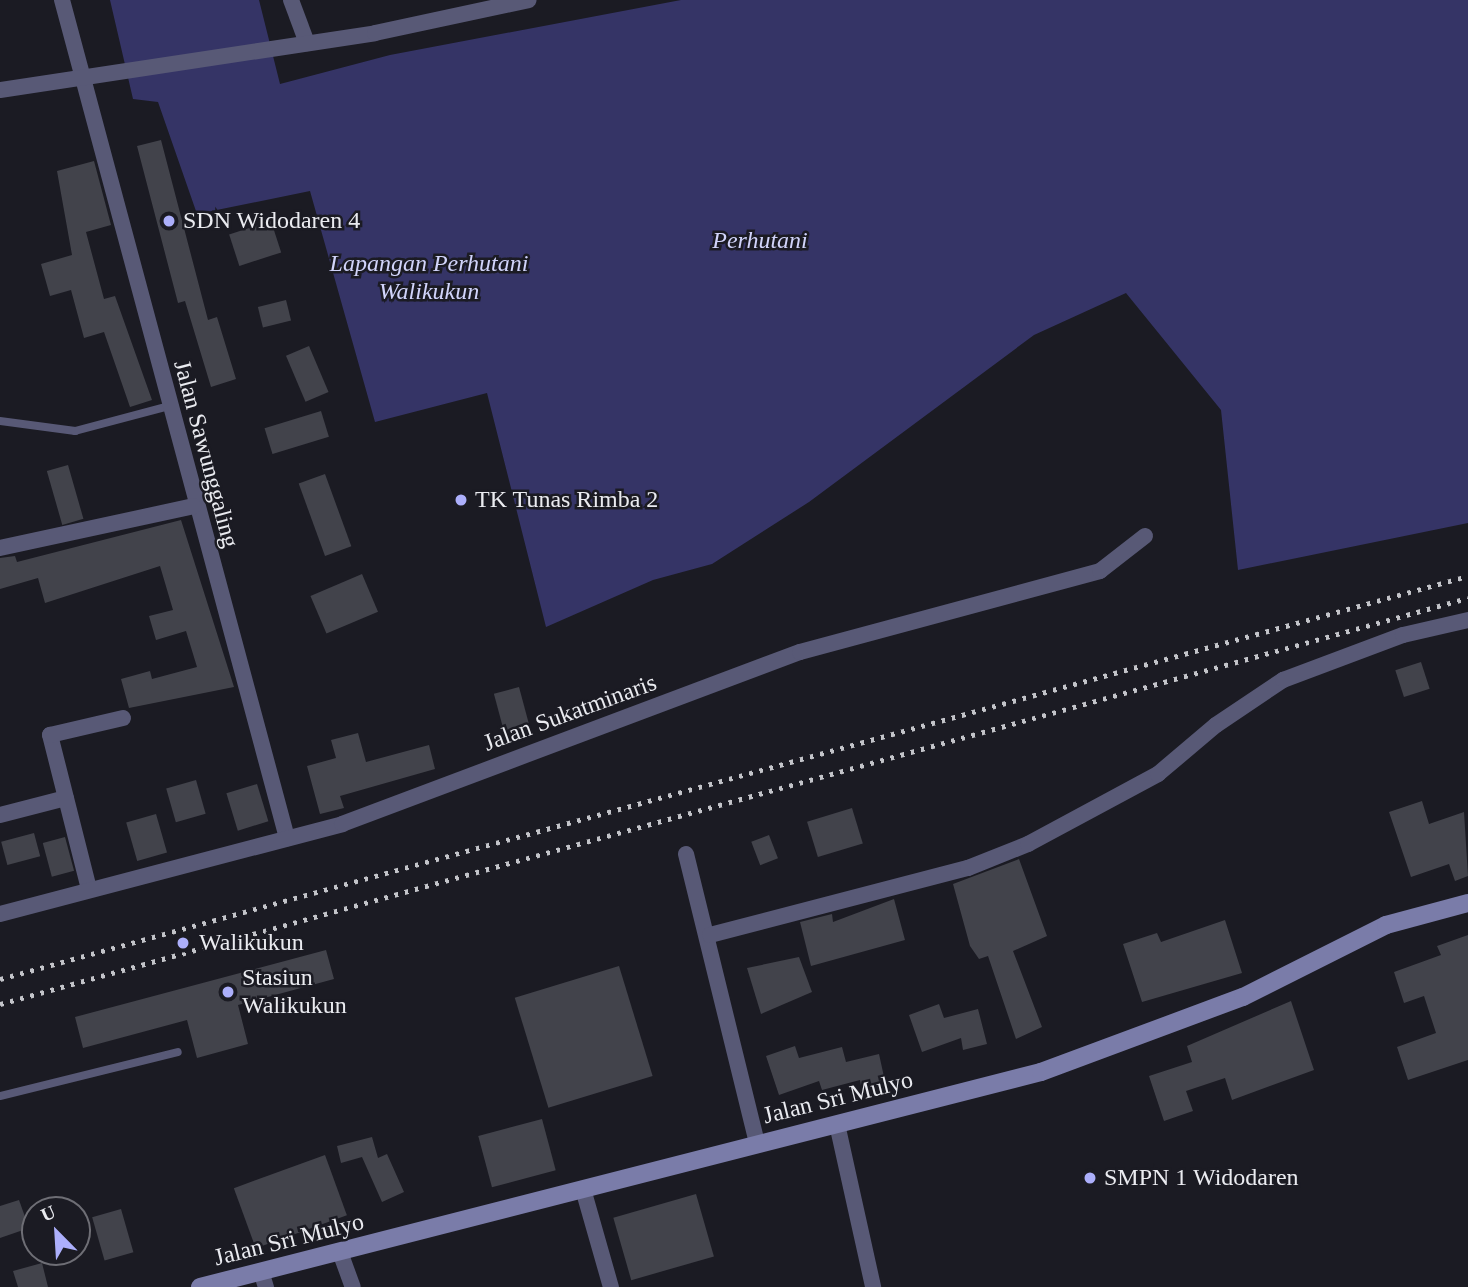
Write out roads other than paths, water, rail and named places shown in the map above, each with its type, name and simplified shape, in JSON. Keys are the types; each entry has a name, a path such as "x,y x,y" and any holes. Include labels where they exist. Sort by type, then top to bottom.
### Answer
{"main road":[{"name":"Jalan Sri Mulyo","path":"200,1287 263,1279 340,1252 1041,1072 1150,1034 1243,997 1386,925 1468,903"}],"street":[{"name":"Jalan Sawunggaling","path":"62,0 88,79 194,506 287,838"},
{"path":"291,0 307,43"},
{"path":"0,90 88,79 307,43 529,0"},
{"path":"0,548 194,506"},
{"name":"Jalan Sukatminaris","path":"0,914 287,838 411,801 518,753 800,652 1100,571 1145,536"},
{"path":"710,935 968,867 1028,844 1158,774 1216,725 1283,680 1403,635 1468,620"},
{"path":"89,889 50,735 123,719"},
{"path":"0,815 65,798"},
{"path":"685,854 710,935 757,1144"},
{"path":"837,1124 873,1287"},
{"path":"583,1189 611,1287"},
{"path":"340,1252 353,1287"}],"lane":[{"path":"0,421 75,431 169,406"},
{"path":"0,1096 178,1052"}],"railway":[{"path":"0,979 1468,576"},
{"path":"0,1004 1468,598"}],"place":[{"name":"SDN Widodaren 4","path":"169,221"},
{"name":"TK Tunas Rimba 2","path":"461,500"},
{"name":"Walikukun","path":"183,943"},
{"name":"Stasiun Walikukun","path":"228,992"},
{"name":"SMPN 1 Widodaren","path":"1090,1178"}],"park label":[{"name":"Perhutani","path":"760,241"},
{"name":"Lapangan Perhutani Walikukun","path":"429,278"}]}
